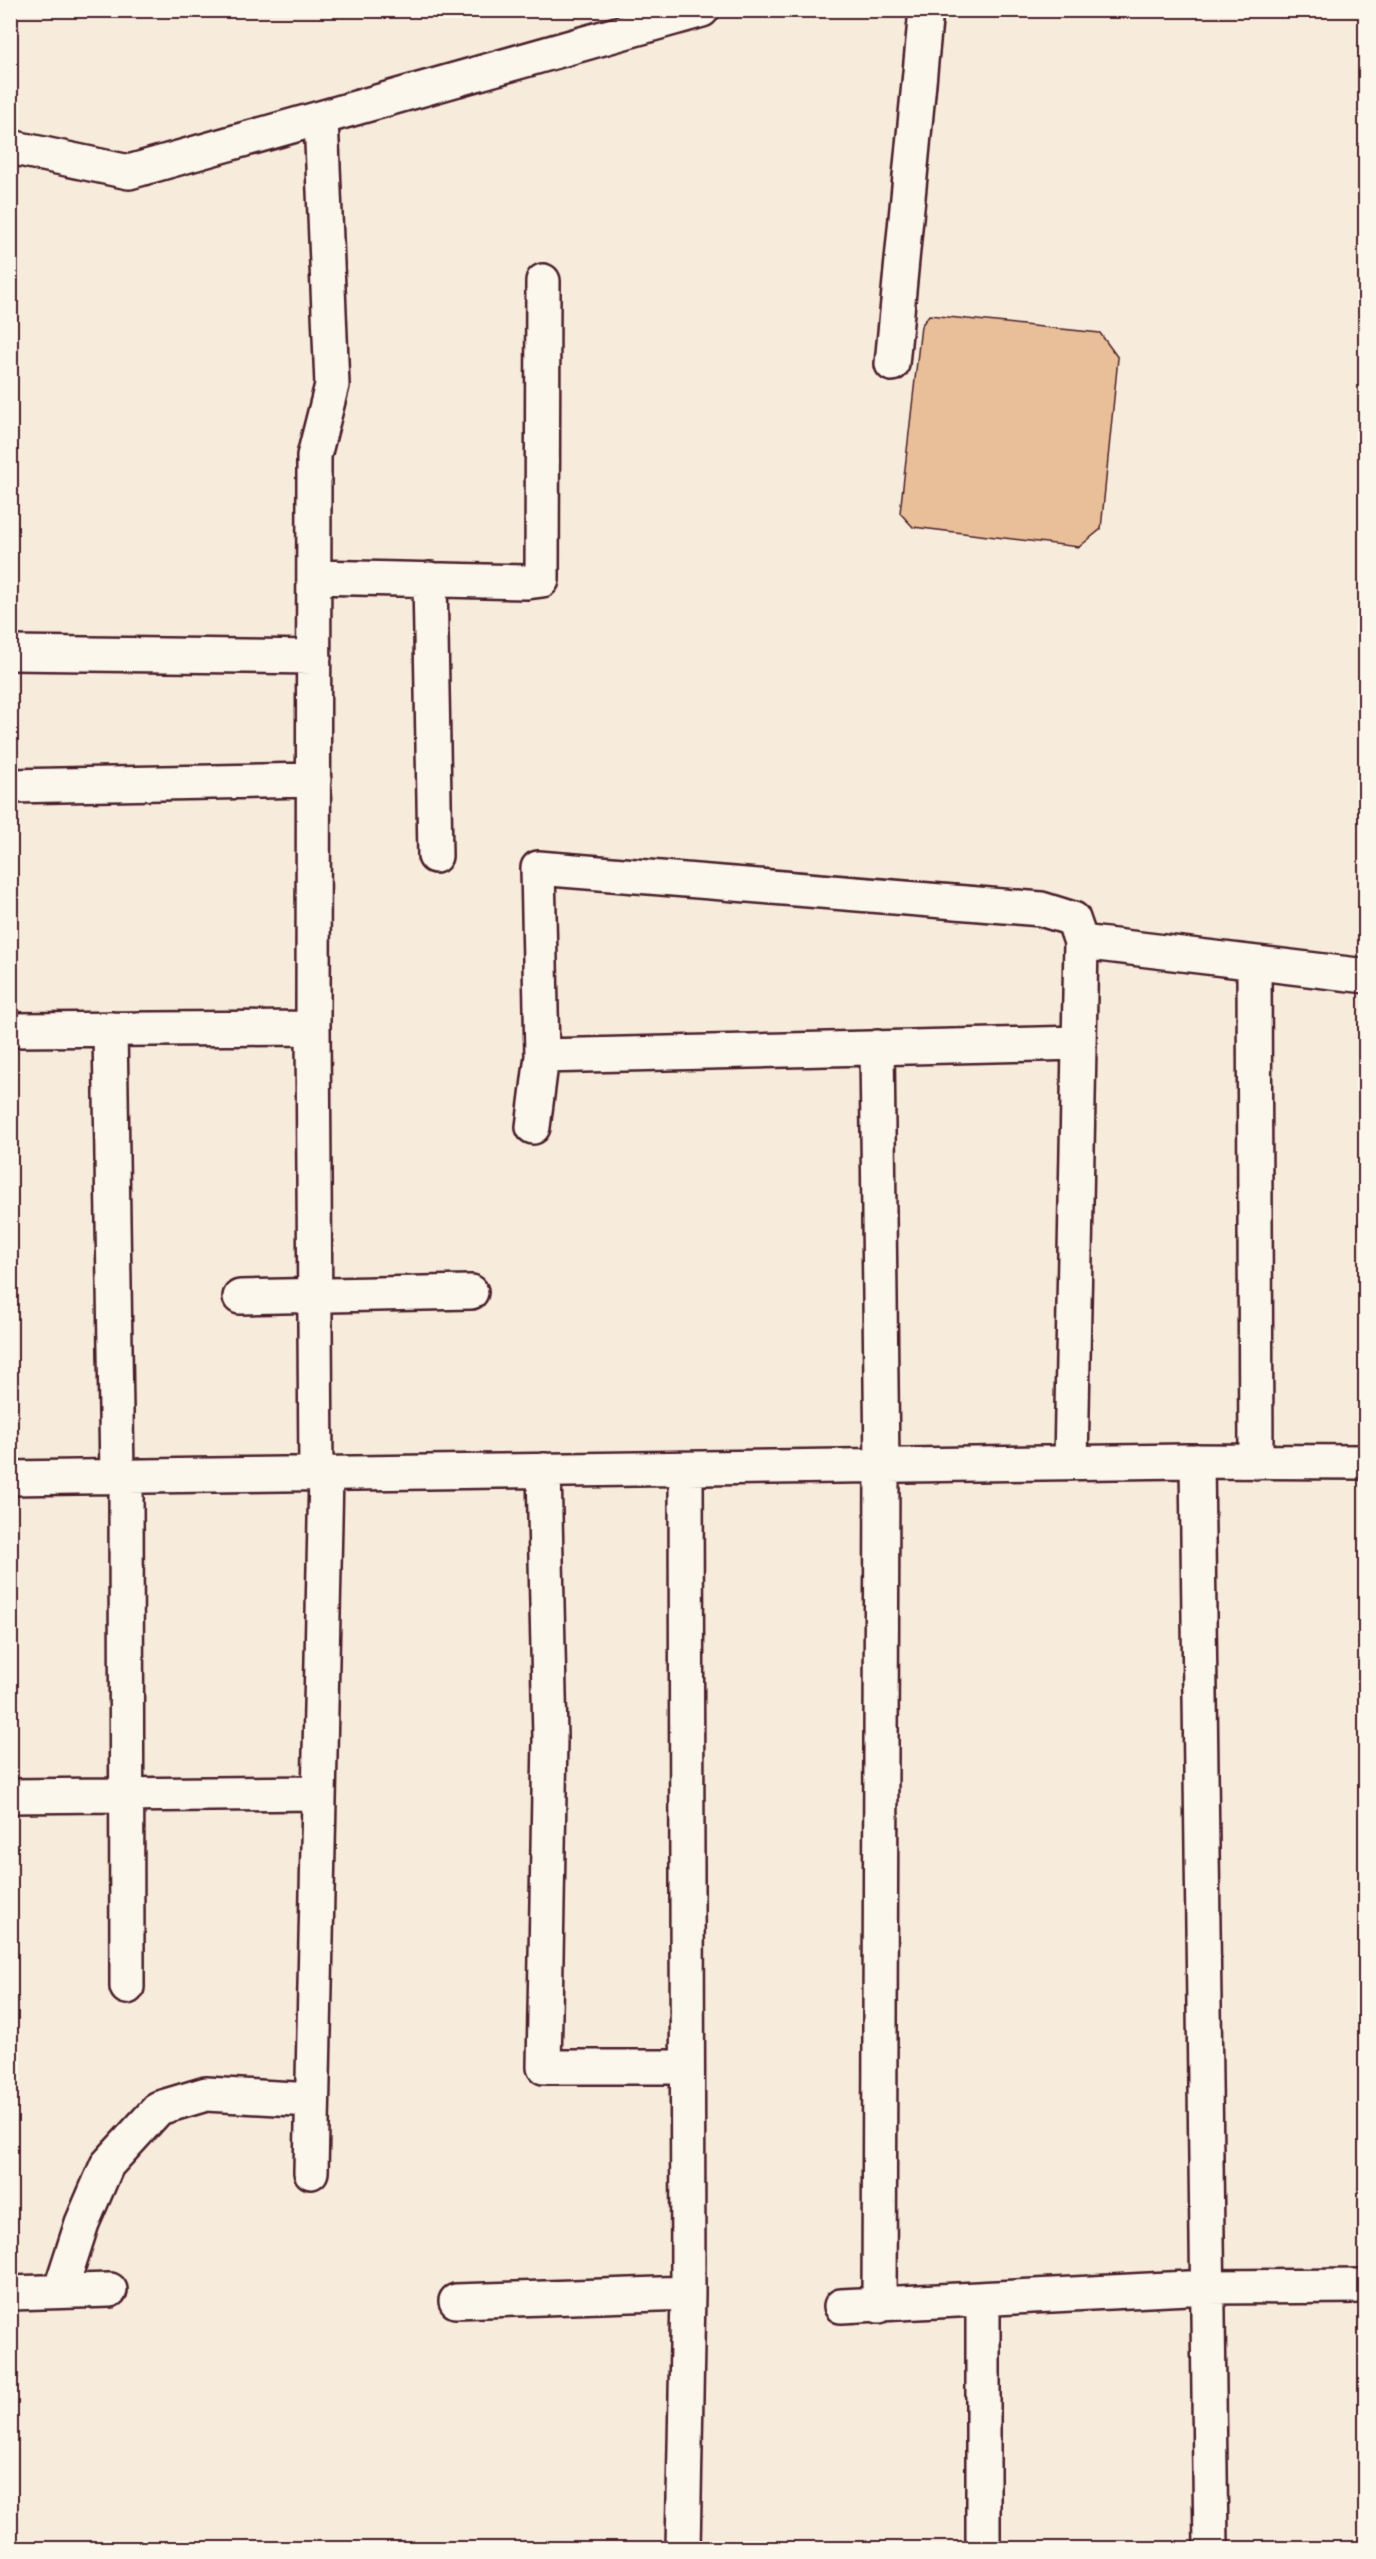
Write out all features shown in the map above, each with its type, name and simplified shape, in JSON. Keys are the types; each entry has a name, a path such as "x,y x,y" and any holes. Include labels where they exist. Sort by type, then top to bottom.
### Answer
{"street":[{"path":"10,147 129,172 702,10"},
{"path":"892,364 926,10"},
{"path":"311,2172 319,1793 321,1474 315,1295 313,1028 314,456 332,385 321,118"},
{"path":"314,577 527,582 542,580 543,281"},
{"path":"430,579 435,856"},
{"path":"10,653 314,657"},
{"path":"10,786 314,780"},
{"path":"533,1127 542,1056 538,868 1041,909 1073,919 1081,942 1071,1463"},
{"path":"1081,942 1365,976"},
{"path":"1254,964 1256,1462"},
{"path":"10,1030 313,1028"},
{"path":"110,1029 128,1795 127,1987"},
{"path":"542,1056 1079,1043"},
{"path":"877,1047 882,1466 879,2306"},
{"path":"240,1297 471,1292"},
{"path":"1197,1461 1211,2548"},
{"path":"10,1478 1197,1461 1365,1462"},
{"path":"683,2548 688,2293 686,1469"},
{"path":"544,1470 550,1738 544,2067 687,2067"},
{"path":"10,1796 319,1793"},
{"path":"60,2291 82,2223 107,2164 159,2108 206,2094 312,2100"},
{"path":"841,2306 879,2306 1208,2287 1365,2286"},
{"path":"10,2293 110,2290"},
{"path":"456,2301 688,2293"},
{"path":"983,2299 983,2548"}],"building":[{"path":"929,315 1100,333 1118,358 1101,529 1079,547 913,527 900,513 921,326"}]}
